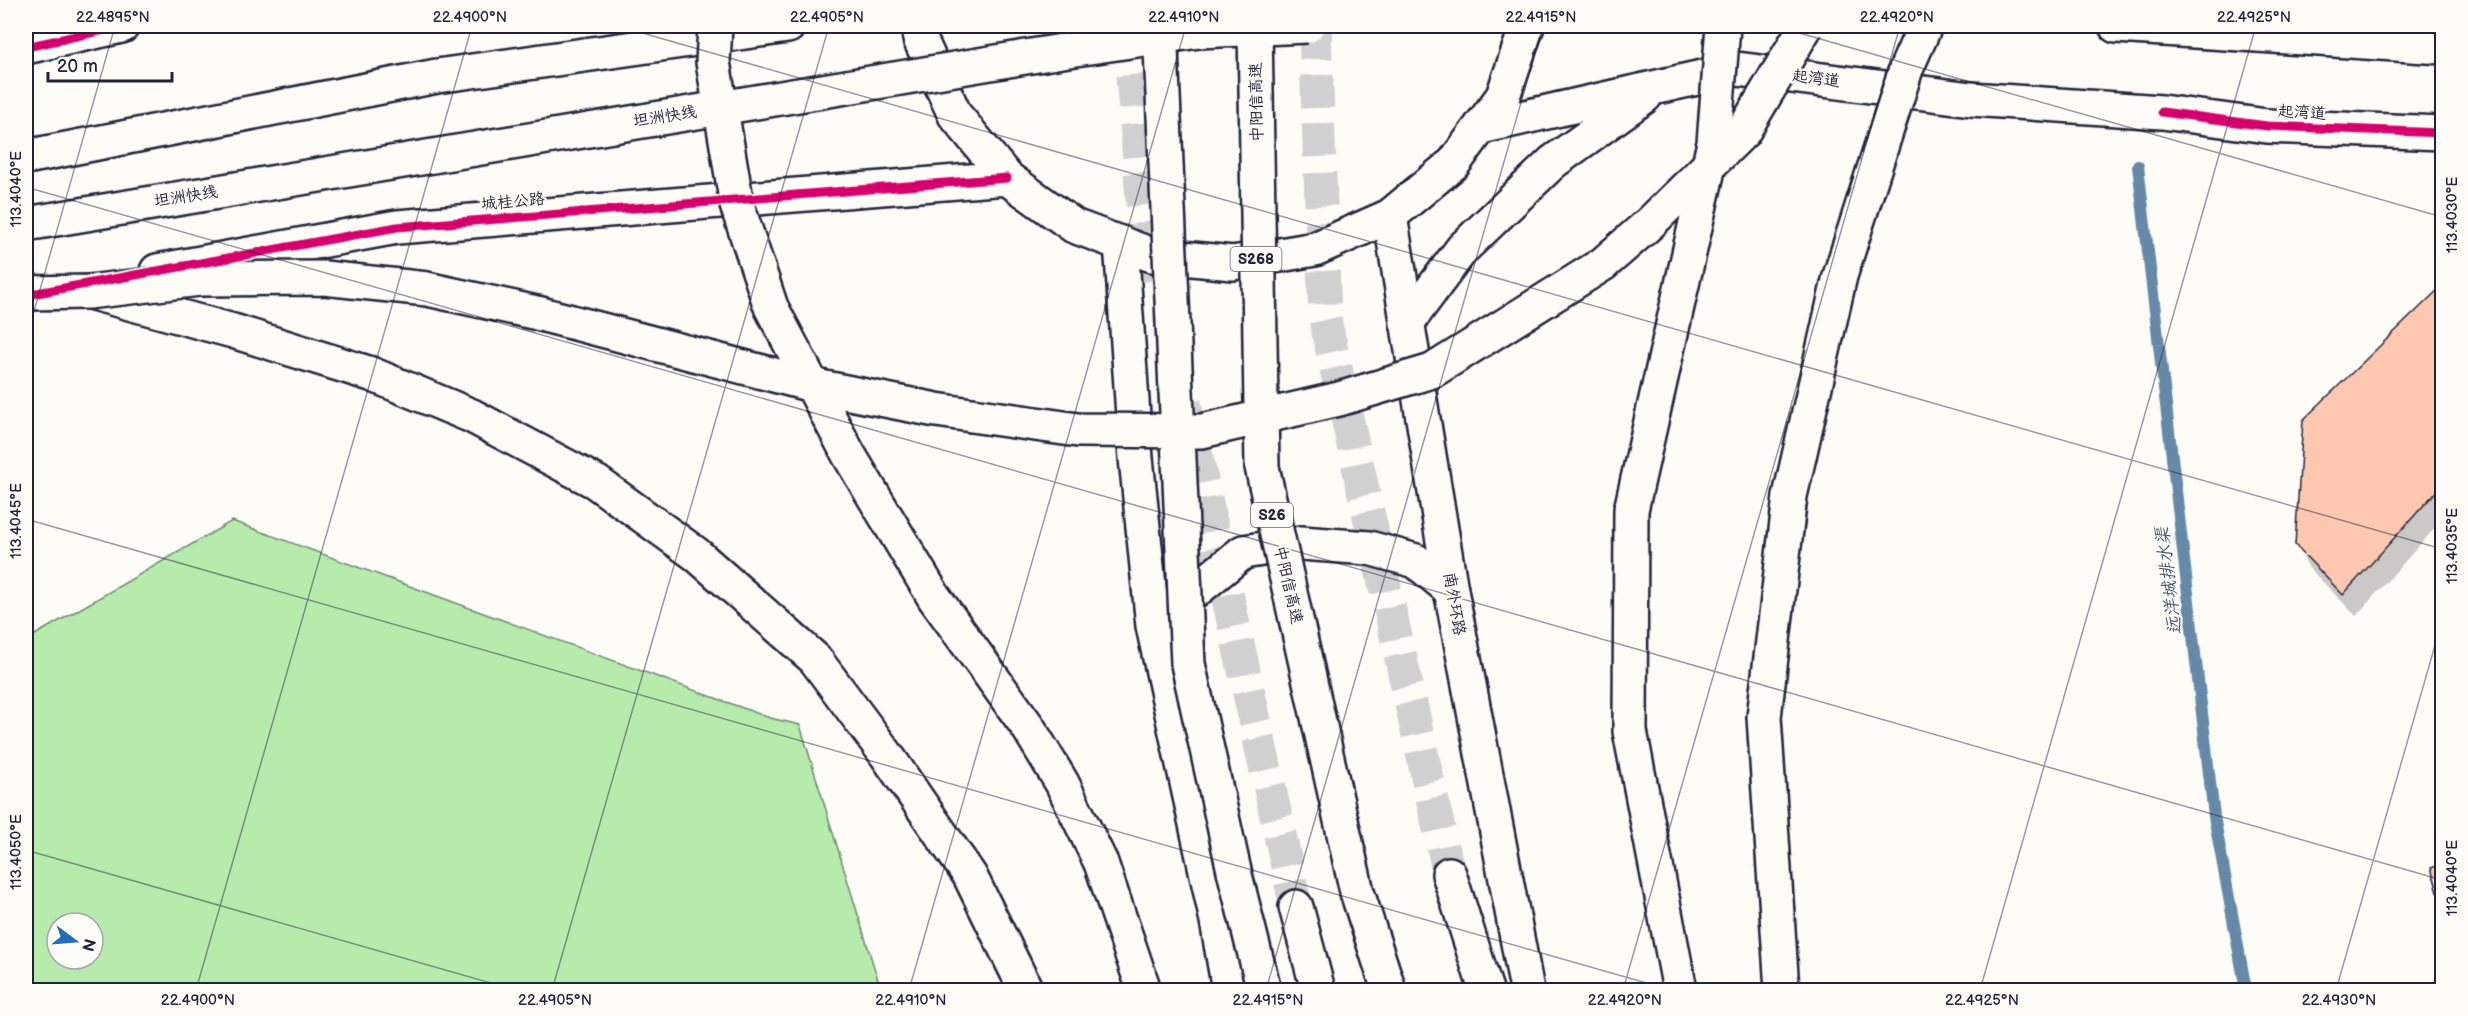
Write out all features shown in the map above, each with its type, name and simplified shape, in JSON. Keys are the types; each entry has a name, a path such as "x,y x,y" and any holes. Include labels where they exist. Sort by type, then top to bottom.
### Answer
{"main road":[{"path":"26,47 122,26"},
{"path":"26,157 437,76 650,26"},
{"path":"715,26 713,62 737,205 771,307 849,455 928,587 1028,727 1062,783 1101,863 1144,990"},
{"path":"437,76 788,26"},
{"name":"S268","path":"918,26 920,39 955,115 1007,178 1074,226 1152,255 1233,263 1315,249 1390,216 1454,163 1481,127 1503,96 1527,26"},
{"path":"1160,26 1188,664 1235,875 1264,990"},
{"name":"中阳信高速","path":"1255,26 1262,467 1357,892 1389,990"},
{"name":"坦洲快线","path":"26,224 1062,51 1198,31 1307,26"},
{"path":"1680,990 1630,731 1631,510 1714,143 1723,26"},
{"path":"1782,990 1764,717 1790,496 1840,276 1906,69 1925,26"},
{"path":"2116,26 2442,47"},
{"path":"26,294 88,292 200,279 313,278 427,290 537,313 820,387 936,410 1078,430 1202,431 1339,399 1432,371 1603,264 1650,223 1743,132 1802,31"},
{"name":"起湾道","path":"1481,127 1737,69 1971,99 2162,112 2267,126 2442,133"},
{"path":"1407,323 1462,249 1553,162 1657,87"},
{"name":"城桂公路","path":"26,294 397,226 1007,178"},
{"name":"南外环路","path":"1390,216 1451,590 1527,990"},
{"path":"1121,243 1136,458 1153,626 1217,921 1229,990"},
{"path":"88,292 233,331 371,374 472,416 596,482 696,554 814,659 886,754 970,876 1026,990"},
{"path":"1153,626 1243,552 1301,543 1369,548 1416,561 1451,590"},
{"path":"1449,874 1486,990"},
{"path":"1296,907 1318,990"}],"green space":[{"path":"232,521 770,718 800,725 881,990 26,990 26,640"}],"building":[{"path":"2442,286 2442,485 2343,595 2295,545 2303,420"},
{"path":"2442,864 2442,905 2431,868"}],"waterway":[{"name":"远洋城排水渠","path":"2138,166 2214,816 2246,990"}],"tunnel":[{"path":"1128,26 1143,210 1158,279"},
{"path":"1315,26 1325,319 1449,874"},
{"path":"1185,403 1296,907"}],"cycle path":[{"path":"26,47 122,26"},
{"path":"2162,112 2267,126 2442,133"},
{"path":"26,295 397,227 1007,178"}]}
